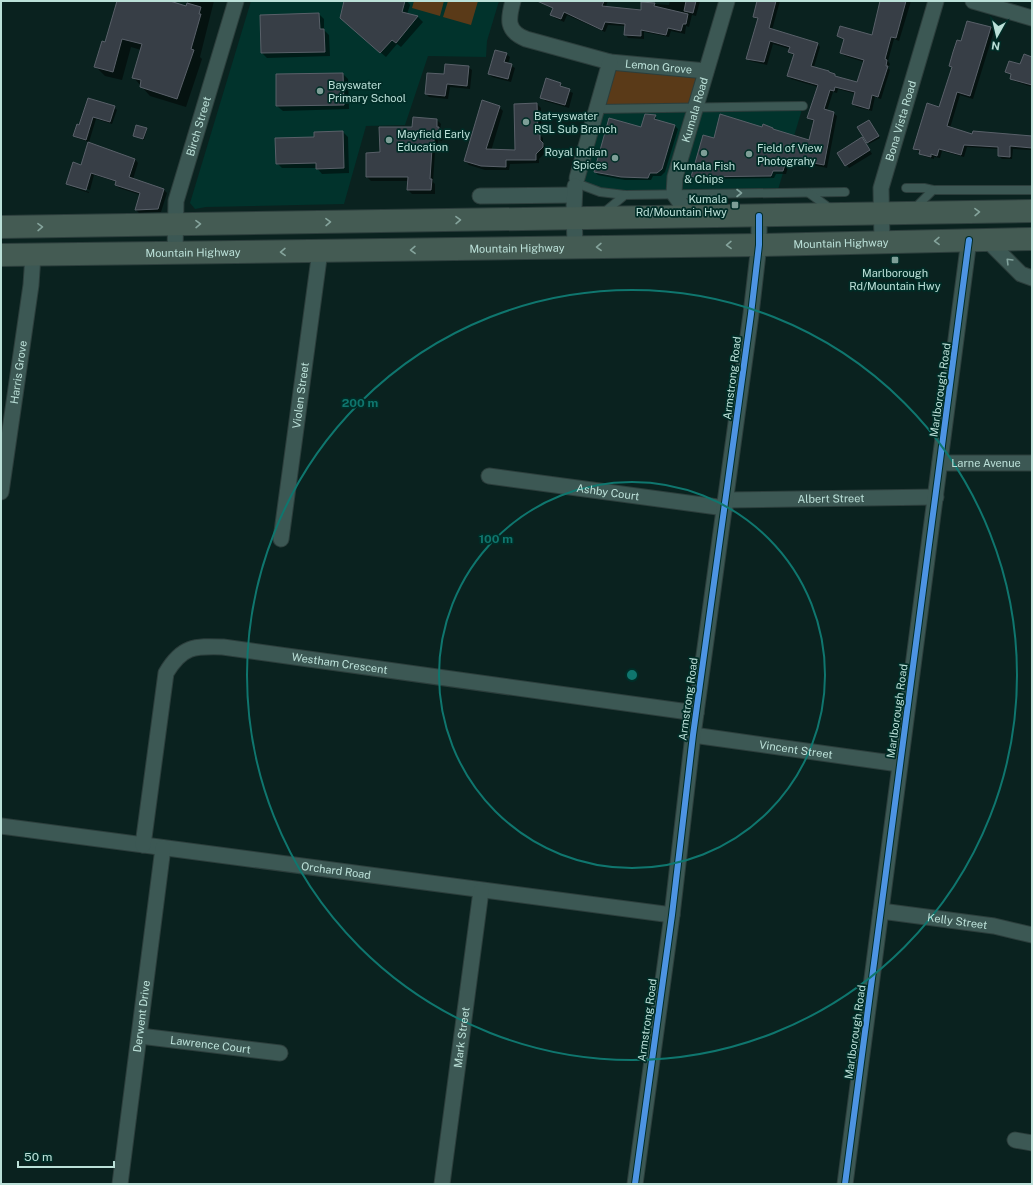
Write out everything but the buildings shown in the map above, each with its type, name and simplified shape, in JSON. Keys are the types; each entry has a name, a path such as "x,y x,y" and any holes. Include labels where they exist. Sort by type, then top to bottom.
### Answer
{"main road":[{"path":"1,227 1032,211"},
{"name":"Mountain Highway","path":"1,255 320,252 1032,239"}],"street":[{"name":"Birch Street","path":"175,253 174,224 176,201 236,1"},
{"name":"Lemon Grove","path":"513,1 510,12 510,26 515,34 520,37 610,62 706,71"},
{"name":"Kumala Road","path":"674,194 675,177 727,1"},
{"name":"Bona Vista Road","path":"882,242 880,192 936,1"},
{"path":"973,1 1032,18"},
{"name":"Lemon Grove","path":"575,247 574,219 576,185 610,62"},
{"path":"480,196 576,185"},
{"path":"674,194 690,217"},
{"name":"Armstrong Road","path":"635,1184 672,915 693,735 726,504 759,245 759,216"},
{"path":"978,240 1021,274 1032,278"},
{"name":"Marlborough Road","path":"845,1184 899,764 940,462 978,240"},
{"name":"Violen Street","path":"282,539 320,252"},
{"name":"Harris Grove","path":"1,490 31,285 33,255"},
{"name":"Larne Avenue","path":"940,462 1032,463"},
{"name":"Ashby Court","path":"490,476 726,504"},
{"name":"Albert Street","path":"726,504 936,497"},
{"name":"Westham Crescent","path":"143,845 166,673 175,658 192,648 224,647 696,713"},
{"name":"Vincent Street","path":"693,735 899,764"},
{"name":"Orchard Road","path":"1,826 481,891 672,915"},
{"name":"Derwent Drive","path":"120,1184 163,848"},
{"name":"Mark Street","path":"442,1184 481,891"},
{"name":"Kelly Street","path":"881,912 994,926 1032,935"},
{"name":"Lawrence Court","path":"140,1036 280,1054"},
{"path":"1015,1140 1032,1142"}],"lane":[{"path":"597,109 803,106"},
{"path":"576,185 600,192 625,195 845,192"},
{"path":"906,188 924,188 933,190 1032,190"},
{"path":"910,213 933,190"},
{"path":"809,193 839,214"},
{"path":"596,218 625,195"}],"shaded area":[{"name":"Bayswater Primary School","path":"251,1 499,1 487,41 486,57 428,56 405,125 366,126 344,204 206,207 195,209 190,203"},
{"path":"414,1 444,1 440,16 412,8"},
{"path":"448,1 478,1 471,25 443,17"},
{"path":"610,62 706,71 696,107 597,109"},
{"path":"803,106 777,193 625,195 576,183 597,109"}],"cycle path":[{"path":"635,1184 672,915 693,735 751,314 759,245 759,216"},
{"path":"845,1184 969,240"}],"place":[{"name":"Bayswater Primary School","path":"320,91"},
{"name":"Bat=yswater RSL Sub Branch","path":"526,122"},
{"name":"Mayfield Early Education","path":"389,140"},
{"name":"Kumala Fish & Chips","path":"704,153"},
{"name":"Field of View Photograhy","path":"749,154"},
{"name":"Royal Indian Spices","path":"615,158"},
{"name":"Kumala Rd/Mountain Hwy","path":"735,205"},
{"name":"Marlborough Rd/Mountain Hwy","path":"895,260"}]}
